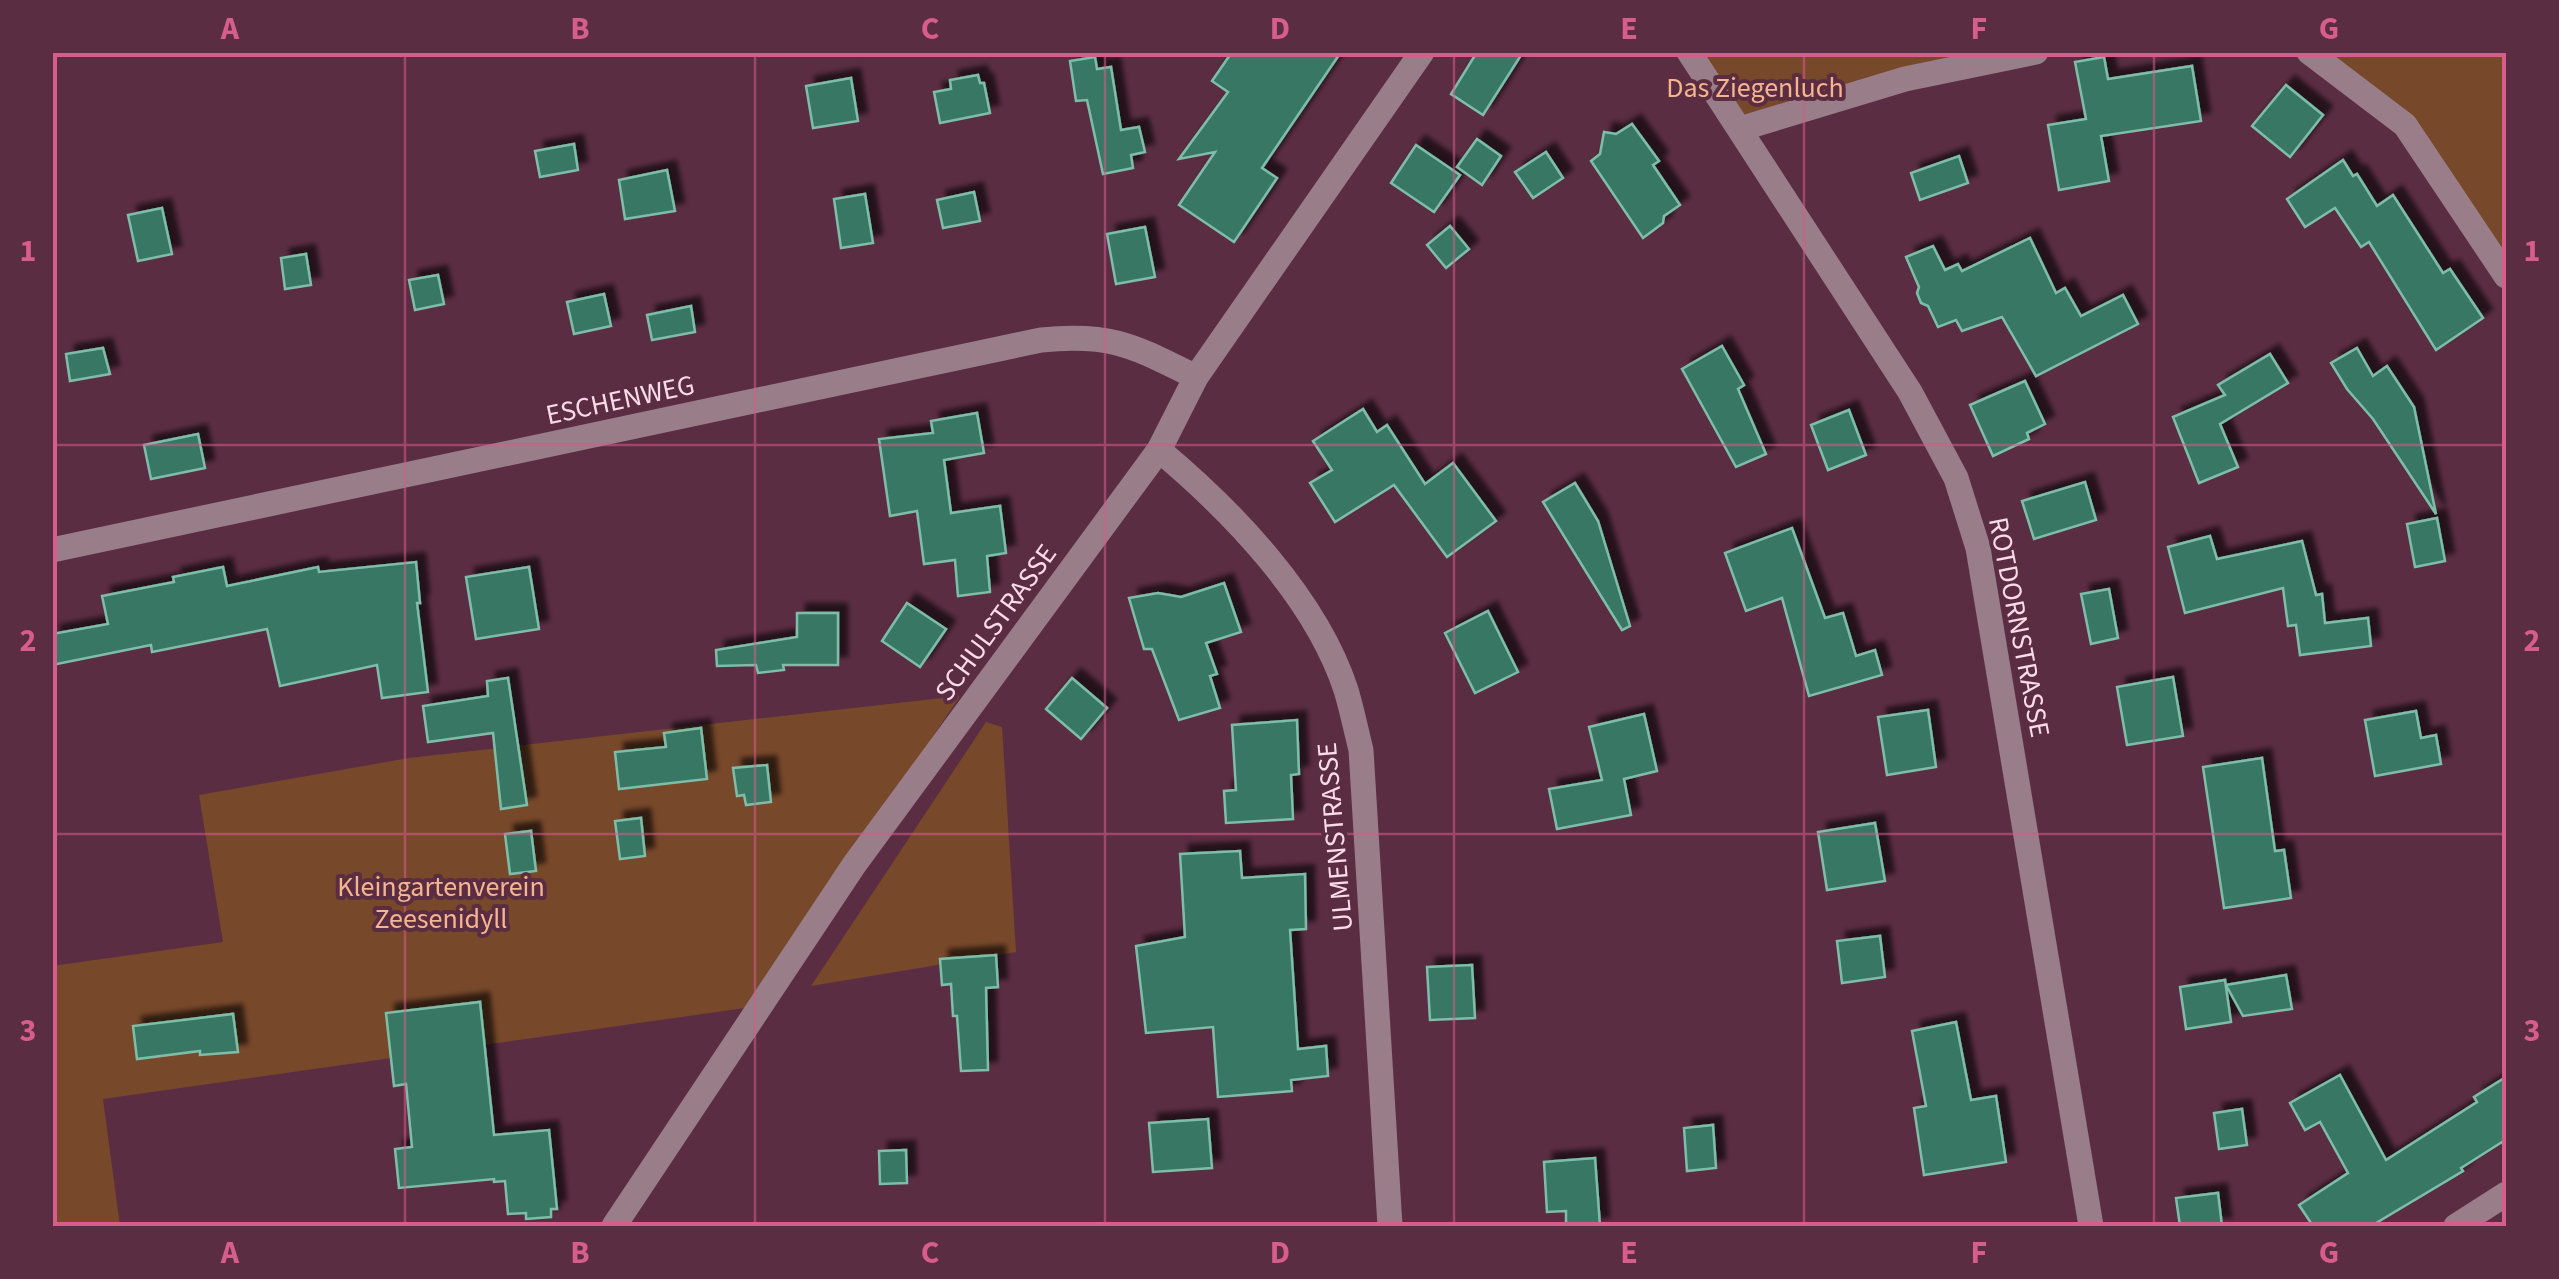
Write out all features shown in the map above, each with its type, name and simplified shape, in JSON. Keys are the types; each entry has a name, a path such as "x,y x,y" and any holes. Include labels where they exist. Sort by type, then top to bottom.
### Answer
{"street":[{"name":"SCHULSTRASSE","path":"614,1226 854,865 1159,450 1196,376 1422,52"},
{"name":"ROTDORNSTRASSE","path":"1689,52 1910,392 1956,478 1978,548 2091,1226"},
{"path":"1740,129 1905,79 2036,52"},
{"path":"2309,52 2405,125 2506,276"},
{"name":"ESCHENWEG","path":"52,550 1041,340 1085,336 1127,343 1196,376"},
{"name":"ULMENSTRASSE","path":"1159,450 1199,484 1258,546 1299,597 1345,688 1361,750 1390,1226"},
{"path":"2456,1226 2506,1194"}],"green space":[{"name":"Das Ziegenluch","path":"1689,53 2036,53 1740,129"},
{"path":"2309,53 2506,53 2506,276 2405,125"},
{"name":"Kleingartenverein Zeesenidyll","path":"960,696 752,1007 103,1099 120,1226 53,1226 52,966 223,942 199,795 409,758"},
{"path":"986,722 1002,727 1016,952 811,986"}],"building":[{"path":"1232,52 1341,52 1262,168 1277,178 1234,242 1179,205 1215,152 1179,159 1228,92 1212,81"},
{"path":"1477,52 1523,52 1483,115 1451,94"},
{"path":"1095,57 1097,69 1111,67 1121,130 1139,127 1145,152 1131,155 1133,168 1103,174 1087,100 1076,101 1070,61"},
{"path":"2104,57 2108,79 2192,66 2201,121 2101,136 2109,181 2059,190 2048,125 2086,119 2075,62"},
{"path":"978,75 980,83 984,83 990,113 940,123 934,92 951,89 950,80"},
{"path":"851,78 858,121 813,128 806,86"},
{"path":"2286,85 2323,115 2290,157 2252,126"},
{"path":"1632,124 1659,161 1653,165 1680,205 1643,238 1591,161 1600,154 1604,132 1616,134"},
{"path":"1477,139 1501,156 1482,185 1457,167"},
{"path":"574,144 578,170 540,177 535,151"},
{"path":"1416,145 1460,175 1434,212 1391,183"},
{"path":"1546,152 1563,178 1533,198 1515,172"},
{"path":"1959,156 1968,183 1920,200 1911,173"},
{"path":"2343,160 2377,206 2393,195 2443,273 2450,269 2483,318 2436,350 2369,242 2361,247 2335,208 2305,227 2287,199"},
{"path":"667,170 675,211 625,219 619,180"},
{"path":"974,192 980,221 943,228 937,200"},
{"path":"865,194 873,243 841,248 834,199"},
{"path":"162,208 172,254 138,261 128,215"},
{"path":"1450,226 1469,249 1446,268 1427,245"},
{"path":"1145,227 1155,277 1116,284 1107,234"},
{"path":"2030,238 2056,293 2065,288 2081,316 2123,295 2138,324 2036,376 2002,317 1962,331 1956,320 1938,327 1928,306 1921,303 1919,287 1906,257 1933,246 1945,270 1958,264 1962,271"},
{"path":"306,254 311,285 285,289 281,258"},
{"path":"438,275 444,304 415,310 409,280"},
{"path":"604,294 611,326 574,334 567,302"},
{"path":"691,306 695,332 652,340 647,315"},
{"path":"1722,346 1744,385 1738,389 1766,454 1736,467 1682,369"},
{"path":"103,348 110,374 70,381 66,354"},
{"path":"2357,348 2373,376 2387,366 2414,407 2436,514 2331,363"},
{"path":"2270,354 2288,383 2220,424 2238,467 2199,483 2173,417 2225,395 2218,385"},
{"path":"2025,381 2045,424 2027,433 2029,439 1993,456 1970,405"},
{"path":"1363,409 1377,432 1387,425 1425,484 1453,463 1496,521 1447,557 1394,485 1335,522 1310,483 1332,470 1313,441"},
{"path":"1849,410 1866,455 1828,470 1811,425"},
{"path":"977,413 984,453 944,460 951,513 1000,506 1006,553 987,556 990,592 958,596 955,560 924,564 917,511 890,516 879,439 933,433 931,421"},
{"path":"198,434 205,468 151,479 144,445"},
{"path":"2085,482 2096,520 2034,539 2022,501"},
{"path":"1575,483 1598,521 1630,626 1622,630 1543,502"},
{"path":"2437,518 2445,561 2415,567 2407,524"},
{"path":"1792,528 1825,618 1843,613 1856,656 1875,650 1882,675 1809,696 1782,598 1746,611 1725,553"},
{"path":"2210,536 2217,559 2302,541 2316,595 2322,594 2325,623 2368,618 2371,646 2300,655 2296,625 2288,626 2283,588 2185,613 2168,547"},
{"path":"416,562 428,692 382,698 377,665 280,686 267,629 152,652 151,645 52,665 52,634 108,624 102,596 174,582 173,577 223,567 227,586 318,567 319,572"},
{"path":"529,567 539,629 476,639 466,577"},
{"path":"1224,583 1241,632 1206,643 1217,674 1210,676 1220,708 1179,720 1152,649 1144,649 1129,598 1158,593 1181,597"},
{"path":"2109,589 2118,638 2091,644 2081,594"},
{"path":"907,603 946,629 920,667 882,641"},
{"path":"1488,611 1518,672 1475,693 1445,633"},
{"path":"797,613 838,613 838,665 783,665 784,670 758,673 756,665 717,666 716,650 797,637"},
{"path":"2173,677 2183,736 2127,745 2117,687"},
{"path":"508,678 527,805 501,809 493,733 428,742 423,706 488,696 487,681"},
{"path":"1072,678 1107,708 1081,739 1046,709"},
{"path":"1928,710 1936,767 1887,775 1878,717"},
{"path":"2416,711 2421,738 2436,735 2441,764 2375,776 2365,720"},
{"path":"1644,714 1657,771 1624,779 1631,815 1557,829 1549,789 1602,780 1589,727"},
{"path":"1297,720 1299,774 1291,775 1293,819 1226,823 1224,791 1236,790 1232,725"},
{"path":"701,728 707,779 619,789 615,752 666,747 664,733"},
{"path":"2262,758 2275,851 2284,850 2291,898 2224,908 2203,767"},
{"path":"767,765 771,802 746,805 744,795 737,796 733,768"},
{"path":"641,818 645,856 620,859 615,821"},
{"path":"1875,823 1885,881 1827,890 1818,832"},
{"path":"531,831 536,871 510,874 505,834"},
{"path":"1240,851 1242,878 1305,874 1306,929 1290,930 1298,1049 1326,1046 1328,1076 1291,1080 1292,1091 1218,1097 1213,1027 1146,1033 1136,946 1185,937 1180,854"},
{"path":"1880,936 1885,977 1842,983 1837,941"},
{"path":"996,955 998,987 986,988 988,1070 961,1071 951,984 942,985 940,959"},
{"path":"1472,965 1475,1018 1430,1020 1427,967"},
{"path":"2286,975 2292,1009 2243,1016 2226,985"},
{"path":"2225,980 2231,1022 2186,1029 2180,987"},
{"path":"480,1002 494,1135 549,1130 557,1209 551,1209 551,1217 526,1219 526,1213 508,1214 505,1181 399,1188 395,1149 412,1147 406,1084 394,1086 386,1013"},
{"path":"233,1014 238,1052 200,1055 200,1051 137,1059 133,1026"},
{"path":"1956,1022 1971,1100 1996,1096 2006,1162 1924,1175 1914,1108 1926,1106 1912,1031"},
{"path":"2340,1075 2386,1160 2477,1102 2474,1097 2506,1077 2506,1150 2502,1142 2461,1168 2463,1171 2371,1226 2313,1226 2299,1205 2348,1173 2320,1122 2305,1130 2290,1103"},
{"path":"2242,1109 2247,1145 2219,1149 2214,1113"},
{"path":"1208,1119 1212,1168 1153,1172 1149,1123"},
{"path":"1713,1125 1716,1168 1687,1171 1684,1128"},
{"path":"906,1150 907,1183 880,1184 879,1151"},
{"path":"1595,1158 1600,1226 1566,1226 1566,1211 1547,1212 1544,1162"},
{"path":"2218,1193 2222,1226 2180,1226 2176,1198"}]}
